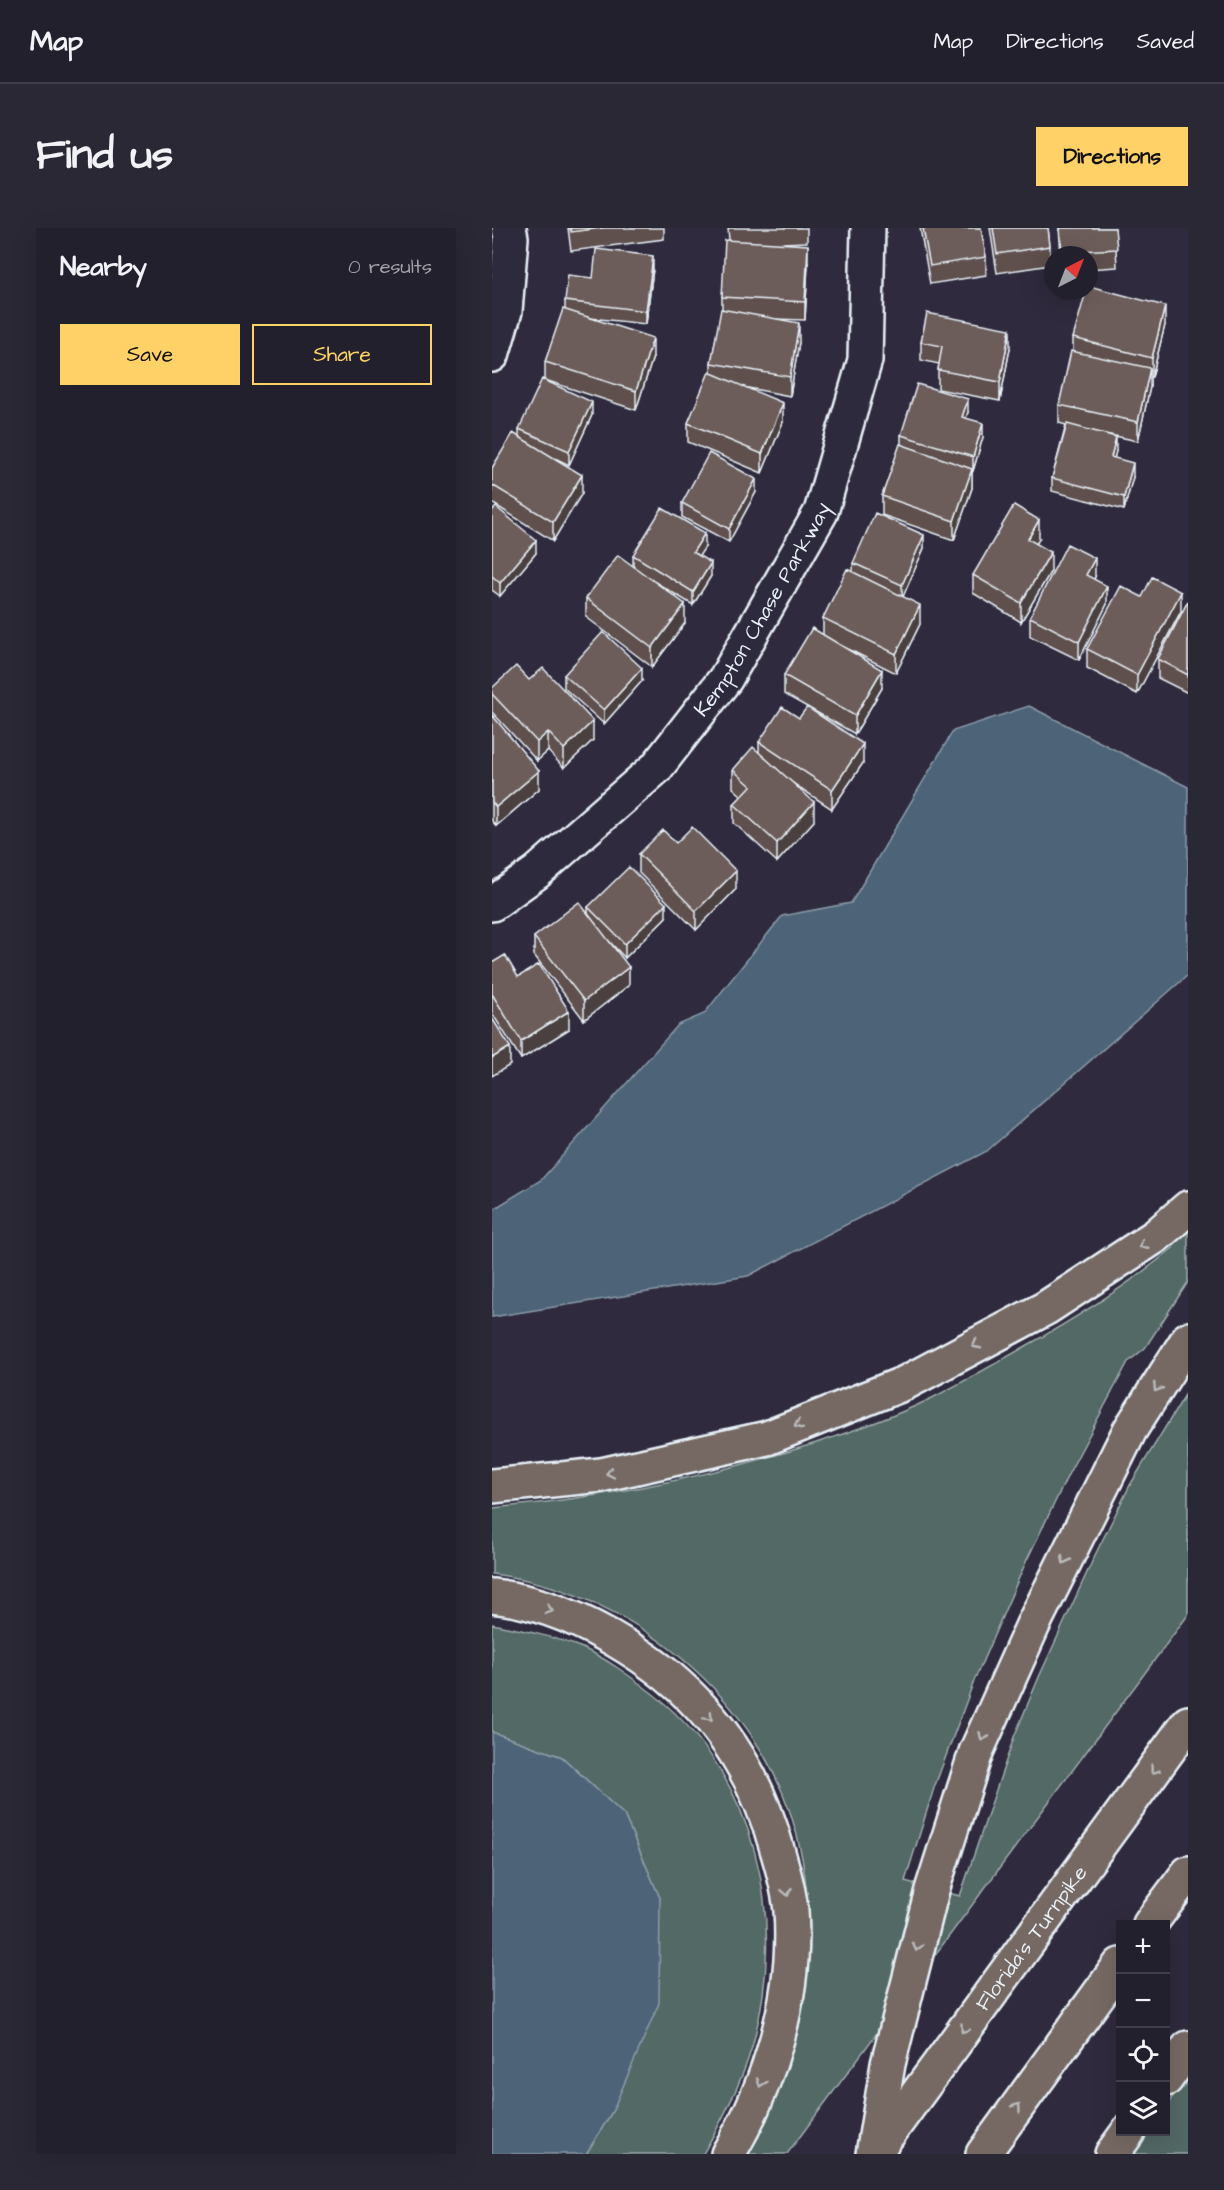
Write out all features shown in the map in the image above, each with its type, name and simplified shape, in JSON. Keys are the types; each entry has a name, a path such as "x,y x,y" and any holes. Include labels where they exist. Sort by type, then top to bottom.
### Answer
{"highway":[{"path":"492,1486 601,1475 766,1438 905,1383 1046,1308 1156,1236 1188,1208"},
{"path":"873,2154 888,2064 932,1890 976,1752 1033,1625 1130,1430 1188,1339"},
{"path":"492,1596 555,1611 610,1636 652,1662 715,1722 758,1792 782,1867 791,1910 789,1983 782,2025 753,2105 728,2154"},
{"name":"Florida's Turnpike","path":"873,2154 1188,1723"},
{"path":"1153,1920 1188,1873"},
{"path":"983,2154 1116,1971"},
{"path":"1170,2073 1188,2048"},
{"path":"1112,2154 1125,2136"}],"street":[{"path":"492,355 505,311 511,238 509,228"},
{"name":"Kempton Chase Parkway","path":"492,903 537,872 656,768 726,678 821,512 865,360 868,228"}],"green space":[{"path":"1188,1228 1188,1282 1145,1348 1128,1362 1069,1473 1025,1564 974,1681 934,1788 905,1881 960,1896 1014,1737 1039,1677 1130,1485 1188,1390 1188,1615 787,2154 744,2154 788,2058 804,1983 807,1900 802,1858 787,1804 763,1754 731,1708 692,1667 647,1633 598,1605 546,1585 492,1574 492,1508 616,1492 696,1476 776,1455 886,1419 951,1388 1083,1312 1120,1288 1173,1248 1174,1240"},
{"path":"492,1624 547,1636 580,1647 635,1680 688,1727 717,1766 740,1808 755,1854 764,1902 766,1950 762,1999 752,2047 742,2075 703,2154 586,2154 612,2112 660,1898 624,1815 562,1757 492,1732"},
{"path":"1188,2075 1188,2154 1131,2154 1144,2136 1170,2136 1170,2100"}],"water":[{"path":"1029,706 1188,787 1188,975 987,1151 748,1276 492,1317 492,1210 541,1180 678,1025 704,1014 782,916 851,903 953,731"},
{"path":"492,1732 562,1757 624,1815 660,1898 659,2003 612,2112 586,2154 492,2154"}],"building":[{"path":"570,228 603,228 571,232"},
{"path":"923,228 981,228 986,257 930,266"},
{"path":"993,228 1048,228 1050,246 997,254"},
{"path":"1060,228 1115,228 1117,249 1098,250 1098,246 1062,246"},
{"path":"725,240 808,245 805,302 722,297"},
{"path":"596,249 653,256 646,311 565,301 568,275 593,278"},
{"path":"1098,288 1165,306 1152,358 1073,338 1084,300 1098,300"},
{"path":"563,309 653,338 636,391 545,362"},
{"path":"721,309 799,323 790,377 711,363"},
{"path":"927,313 1010,329 1000,382 938,370 942,346 921,342"},
{"path":"1071,351 1150,368 1138,422 1059,405"},
{"path":"709,372 783,403 762,454 688,423"},
{"path":"542,379 592,402 569,451 519,429"},
{"path":"917,384 968,399 962,417 983,423 973,457 901,435"},
{"path":"1067,424 1116,437 1111,457 1133,463 1124,497 1052,478"},
{"path":"513,433 582,475 553,522 492,485 492,468"},
{"path":"900,444 972,469 954,521 882,496"},
{"path":"709,453 756,479 729,529 682,503"},
{"path":"1014,505 1039,520 1028,539 1051,552 1021,603 973,575"},
{"path":"496,507 536,540 500,583 492,576 492,511"},
{"path":"662,508 705,533 693,552 711,563 693,592 633,555"},
{"path":"875,513 924,535 902,585 853,563"},
{"path":"1067,544 1095,558 1086,575 1107,586 1079,642 1030,617"},
{"path":"618,555 685,604 652,648 586,598"},
{"path":"847,569 920,605 896,654 823,618"},
{"path":"1152,577 1181,592 1137,675 1087,649 1121,586 1142,597"},
{"path":"1188,601 1188,675 1158,659"},
{"path":"812,628 882,670 855,716 784,675"},
{"path":"603,632 642,668 604,710 564,675"},
{"path":"516,666 529,680 543,668 593,721 564,749 548,732 537,742 492,694 492,688"},
{"path":"782,707 799,718 807,707 863,744 832,790 759,742"},
{"path":"492,715 539,771 496,807 492,802"},
{"path":"753,747 814,802 777,843 734,804 751,786 733,770"},
{"path":"692,827 736,871 696,911 639,854 663,830 676,843"},
{"path":"629,867 666,904 625,944 588,907"},
{"path":"579,902 629,967 584,1001 534,937"},
{"path":"505,955 518,977 539,964 569,1011 521,1041 492,994 492,963"},
{"path":"492,1018 510,1047 492,1058"}]}
